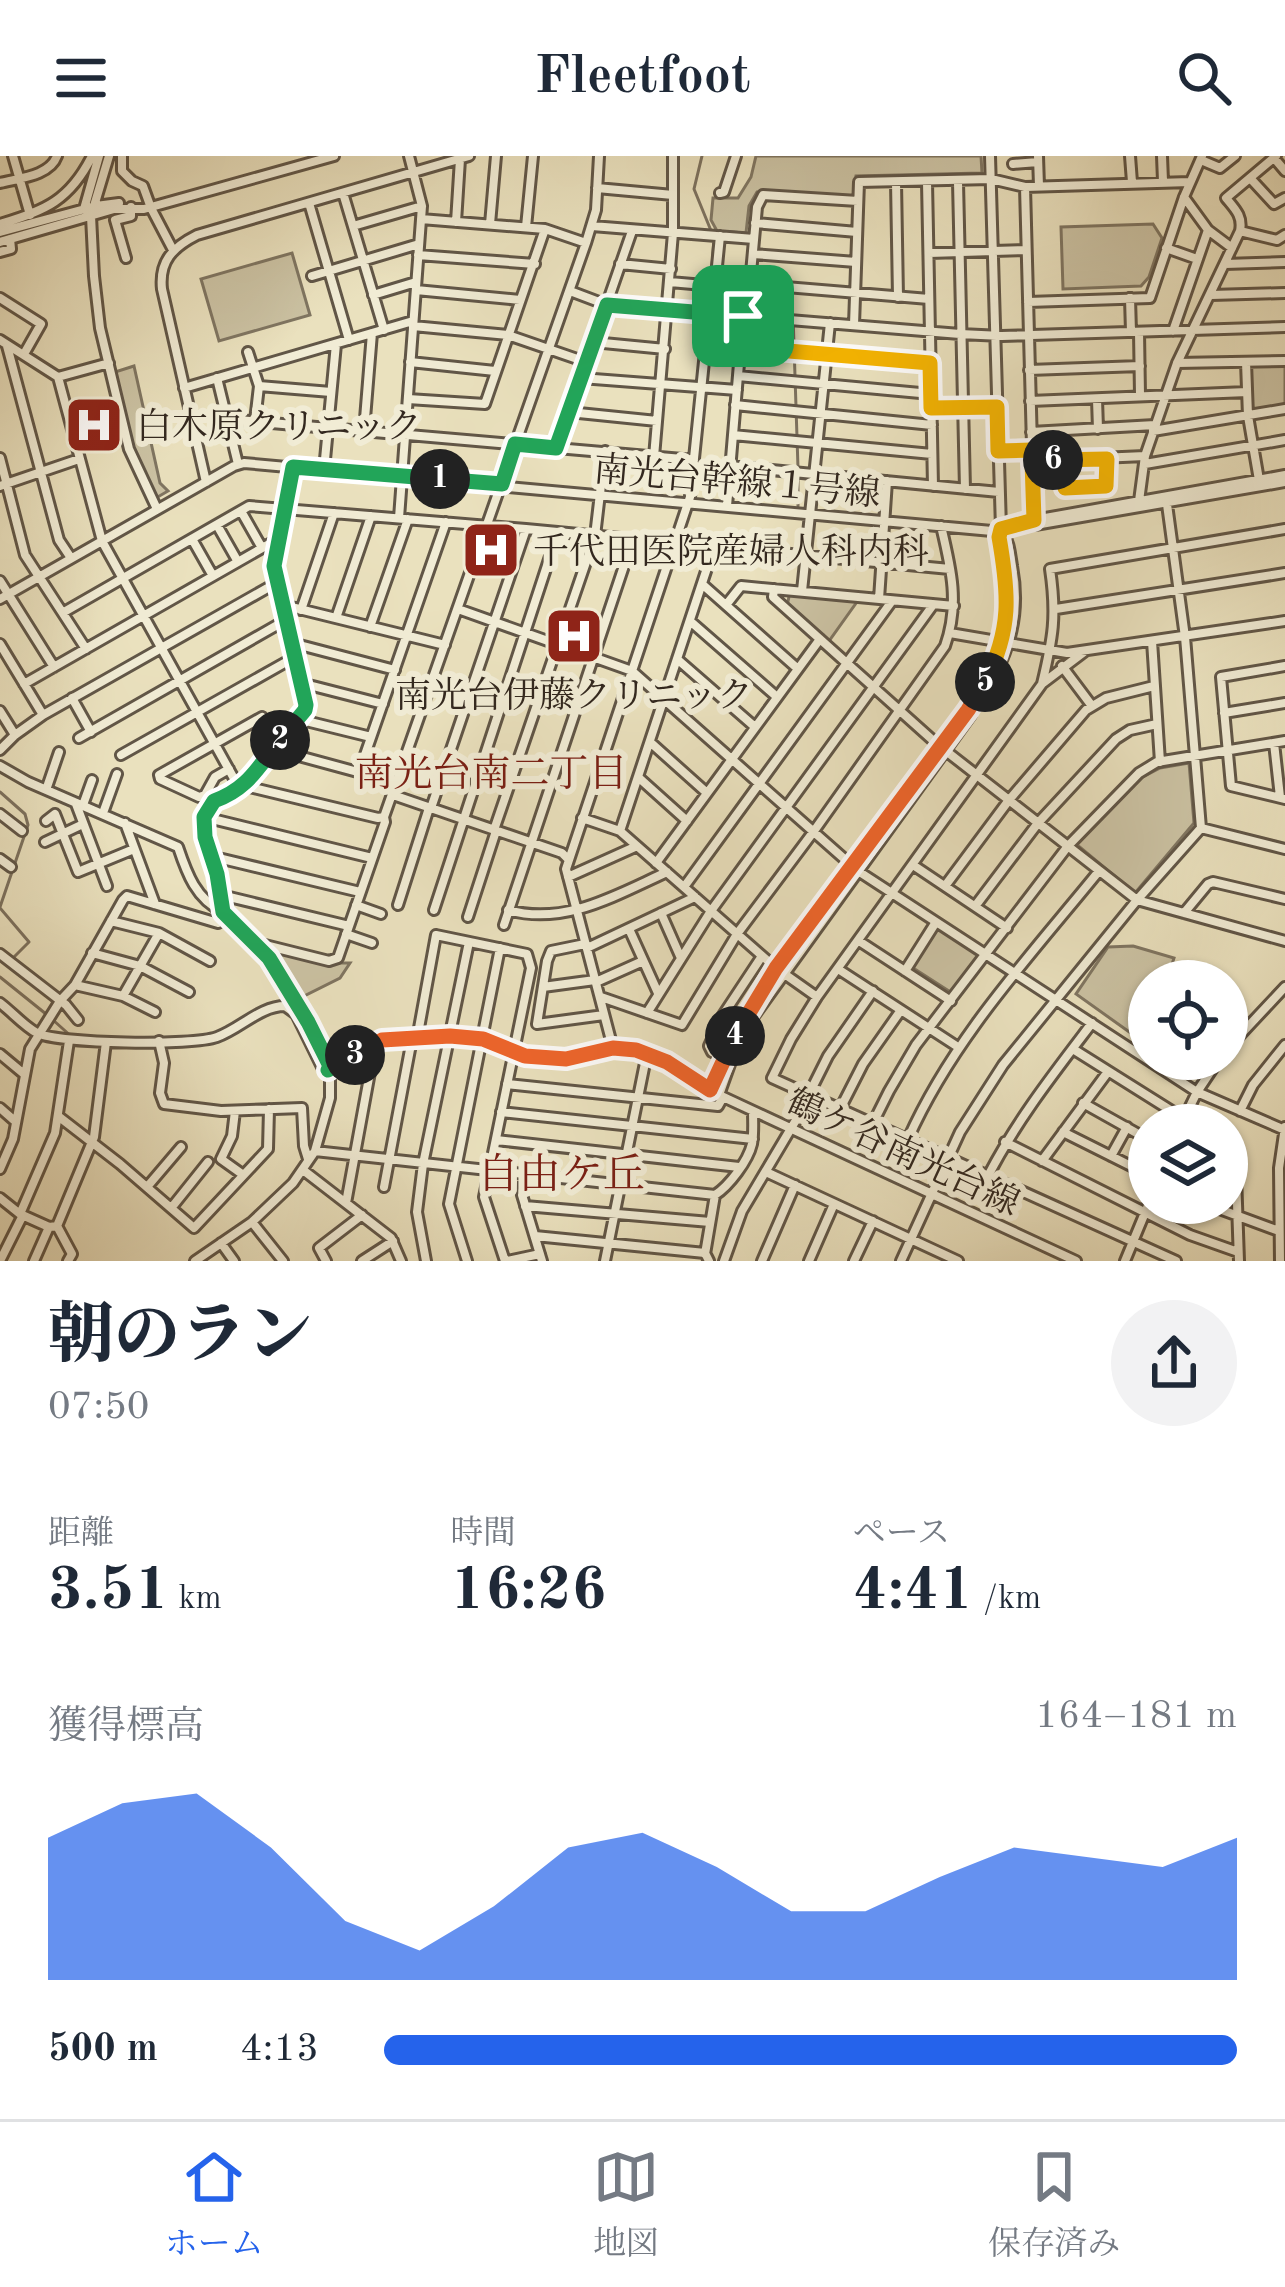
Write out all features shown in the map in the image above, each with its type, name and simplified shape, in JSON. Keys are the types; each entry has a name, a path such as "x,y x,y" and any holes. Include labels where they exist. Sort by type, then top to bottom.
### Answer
{"street":[{"path":"13,156 30,215"},
{"path":"0,183 46,170 57,156"},
{"path":"95,156 87,213 96,293 129,449 158,509"},
{"path":"0,228 48,207 67,192 95,156"},
{"path":"0,252 11,248 5,241 96,206 109,156"},
{"path":"122,156 122,171 143,186 173,250"},
{"path":"96,206 151,208 334,156"},
{"path":"370,627 404,519 402,476 422,206 409,156"},
{"path":"490,224 496,156"},
{"path":"526,227 532,156"},
{"path":"256,943 329,961 338,958 592,226 599,156"},
{"path":"653,457 671,269 673,156"},
{"path":"720,193 736,156"},
{"path":"507,1084 718,1106 723,1058 748,1010 943,748 1006,644 990,156"},
{"path":"1130,156 1132,182"},
{"path":"1162,156 1163,181"},
{"path":"1028,302 1150,298 1202,158 1220,168 1235,156"},
{"path":"206,482 160,278 173,250 196,235 465,157 456,222"},
{"path":"1139,501 1144,460 1177,362 1240,231 1239,213 1226,198 1275,157 1285,171"},
{"path":"1013,164 1038,159 1039,186"},
{"path":"1250,178 1274,204 1285,198"},
{"path":"854,326 859,182 991,179 1025,187 1190,182"},
{"path":"896,182 898,297"},
{"path":"927,182 933,486"},
{"path":"958,182 964,489"},
{"path":"1025,187 1030,522"},
{"path":"597,188 674,195"},
{"path":"344,193 384,330"},
{"path":"727,506 757,207 763,194 858,201"},
{"path":"1184,197 1208,230 1232,248"},
{"path":"309,203 349,340"},
{"path":"0,228 131,206"},
{"path":"126,257 115,220 131,216 131,206"},
{"path":"353,226 422,206"},
{"path":"421,219 526,227 586,243"},
{"path":"755,223 857,232"},
{"path":"592,226 754,238"},
{"path":"408,399 485,404 545,230"},
{"path":"1173,331 1208,230"},
{"path":"556,448 632,231"},
{"path":"1240,231 1277,240 1285,235"},
{"path":"670,282 710,286 716,236"},
{"path":"311,276 419,244"},
{"path":"1166,248 1197,259"},
{"path":"928,253 1026,250"},
{"path":"753,254 856,262"},
{"path":"418,255 535,265"},
{"path":"671,257 688,258"},
{"path":"1225,264 1285,262"},
{"path":"620,264 671,269"},
{"path":"750,284 929,299"},
{"path":"373,295 416,286 520,300"},
{"path":"780,302 782,287"},
{"path":"570,291 607,305 995,336 1285,327"},
{"path":"1211,295 1285,293"},
{"path":"0,298 41,324 24,354"},
{"path":"1130,298 1140,395"},
{"path":"613,1048 566,869 689,502 709,313"},
{"path":"802,591 830,323"},
{"path":"184,388 413,324 508,335 586,362"},
{"path":"364,431 372,333"},
{"path":"3,342 58,376 102,541 238,784 384,817"},
{"path":"3,342 58,540 71,558"},
{"path":"593,342 665,349"},
{"path":"324,470 336,344"},
{"path":"741,347 930,363"},
{"path":"248,352 259,386 255,421"},
{"path":"1177,362 1285,361"},
{"path":"410,362 495,370"},
{"path":"1246,362 1248,416 1260,483"},
{"path":"58,376 109,363"},
{"path":"1029,370 1140,366"},
{"path":"738,376 931,394"},
{"path":"4,596 238,464 217,378"},
{"path":"581,378 737,390"},
{"path":"259,386 331,392"},
{"path":"1030,401 1247,392"},
{"path":"1097,398 1098,429"},
{"path":"736,406 932,425"},
{"path":"931,408 997,407"},
{"path":"1031,432 1154,428 1285,409"},
{"path":"569,412 657,421"},
{"path":"226,419 694,460"},
{"path":"733,434 932,454"},
{"path":"998,451 1064,460 1144,460 1285,440"},
{"path":"468,917 595,536 605,452"},
{"path":"0,458 3,485 25,555 86,649"},
{"path":"3,485 79,459"},
{"path":"1064,460 1065,488 1106,486 1107,459"},
{"name":"南光台幹線１号線","path":"238,464 992,531 1030,522"},
{"path":"730,466 999,492"},
{"path":"226,915 204,817 214,801 244,785 306,705 274,566 293,467"},
{"path":"1030,522 1035,525 1285,478"},
{"path":"879,599 887,481"},
{"path":"1030,522 1166,500"},
{"path":"901,1261 979,1101 1056,999 1201,828 1185,637 1166,500"},
{"path":"64,612 249,506 950,569"},
{"path":"242,511 262,548"},
{"path":"301,610 334,513"},
{"path":"336,618 371,516"},
{"path":"359,772 446,522"},
{"path":"217,525 238,562"},
{"path":"599,997 682,1025 737,934 938,657 950,633 955,590 941,526"},
{"path":"398,905 526,529"},
{"path":"1042,684 1056,609 1051,568 1285,529"},
{"path":"434,910 559,532"},
{"path":"24,684 279,538"},
{"path":"192,539 213,576"},
{"path":"504,925 633,539"},
{"path":"620,831 714,547"},
{"path":"1056,609 1285,573"},
{"path":"0,581 4,596 54,667"},
{"path":"0,750 43,715 278,582"},
{"path":"702,584 798,669"},
{"path":"726,605 741,586 954,606"},
{"path":"774,589 772,597 943,748 1137,900 1285,940"},
{"path":"684,887 892,601"},
{"path":"283,605 445,645"},
{"path":"647,1013 711,911 933,605"},
{"path":"458,609 632,670 854,868 1197,1092 1224,1104"},
{"path":"80,738 286,620"},
{"path":"690,620 777,697"},
{"path":"950,633 1050,652 1084,652 1285,621"},
{"path":"656,863 820,639"},
{"path":"1151,641 1160,762"},
{"path":"292,643 395,670"},
{"path":"0,644 43,715"},
{"path":"1084,652 1042,684 817,997 772,1078 1176,1261"},
{"path":"121,755 295,657"},
{"path":"677,658 755,727"},
{"path":"1062,666 1092,706"},
{"path":"873,1124 903,1066 951,1000 1068,846 1139,773 1160,762 1195,757 1228,751 1280,742 1282,798 1231,786 1228,751 1224,713 1221,677 1285,667"},
{"path":"301,683 383,704"},
{"path":"945,886 1009,800 1092,706 1154,686"},
{"path":"72,698 91,732"},
{"path":"1224,713 1285,704"},
{"path":"0,711 14,735"},
{"path":"229,769 215,777 199,797 159,775 262,718"},
{"path":"298,719 371,737"},
{"path":"976,905 1038,823 1116,739 1130,730 1157,724"},
{"path":"650,742 707,794"},
{"path":"273,749 398,783"},
{"path":"46,790 59,752"},
{"path":"0,766 178,847 189,883 269,958 330,1066 328,1112 315,1151 280,1198 195,1261"},
{"path":"103,813 117,774"},
{"path":"638,777 687,821"},
{"path":"92,779 79,804 107,886"},
{"path":"393,795 568,859"},
{"path":"0,814 22,831"},
{"path":"46,821 55,814 78,872 134,849"},
{"path":"204,817 372,858"},
{"path":"582,818 620,831 762,956 817,997"},
{"path":"45,842 83,824"},
{"path":"124,824 155,906"},
{"path":"1201,828 1285,849"},
{"path":"568,877 637,846"},
{"path":"210,856 360,892"},
{"path":"0,860 10,867"},
{"path":"914,865 1007,928"},
{"path":"908,1138 958,1046 1099,871"},
{"path":"508,910 530,916 577,912 667,872"},
{"path":"1184,913 1213,882 1284,897"},
{"path":"221,895 347,930 372,943"},
{"path":"0,1169 3,1154 14,1139 30,1049 59,1001 75,985 127,896 218,923 226,915"},
{"path":"604,1015 536,1024 551,951 586,946 695,897"},
{"path":"356,905 381,914"},
{"path":"661,914 681,956"},
{"path":"111,920 159,933 210,962"},
{"path":"905,971 936,922"},
{"path":"628,928 659,994"},
{"path":"123,995 159,933"},
{"path":"384,1187 436,935 527,954 531,968 484,1197 506,1261 541,1258 522,1195 525,1175"},
{"path":"859,941 951,1000"},
{"path":"425,1261 417,1213 423,1164 469,942"},
{"path":"467,1261 449,1204 500,948"},
{"path":"92,953 140,966 189,992"},
{"path":"0,954 79,1020"},
{"path":"723,1058 709,1046 762,956"},
{"path":"543,987 595,981 643,961"},
{"path":"838,969 958,1046"},
{"path":"717,1094 780,971"},
{"path":"75,985 123,995 155,1012"},
{"path":"1248,1026 1285,987"},
{"path":"724,1261 742,1211 828,1055 873,991"},
{"path":"0,1003 38,1034 106,1042 215,1038 271,1007 285,1006 296,1014 323,1069 328,1070 375,1043"},
{"path":"840,1109 863,1064 901,1010"},
{"path":"988,1176 1036,1094 1092,1023"},
{"name":"鶴ケ谷南光台線","path":"375,1043 450,1036 483,1039 525,1056 566,1059 613,1048 647,1054 717,1094 1076,1261"},
{"path":"0,1261 55,1133 69,1041"},
{"path":"158,1041 164,1063 160,1093 164,1104 235,1111 302,1108 305,1165 393,1241 401,1261"},
{"path":"34,1261 92,1143 106,1042"},
{"path":"346,1203 375,1043"},
{"path":"1243,1104 1252,1085 1285,1045"},
{"path":"1072,1049 1154,1104"},
{"path":"0,1054 24,1074"},
{"path":"605,1261 647,1054"},
{"path":"1042,1161 1107,1073"},
{"path":"1191,1104 1205,1080"},
{"path":"1083,1103 1127,1127 1111,1156"},
{"path":"0,1108 16,1122"},
{"path":"58,1116 194,1228 268,1149 269,1109"},
{"path":"235,1111 232,1136 220,1160 242,1174"},
{"path":"315,1151 715,1195 723,1192 748,1155 753,1111"},
{"path":"501,1112 753,1139"},
{"path":"1248,1114 1284,1129 1279,1168 1280,1261"},
{"path":"1063,1132 1128,1164"},
{"path":"496,1140 740,1167"},
{"path":"1005,1142 1128,1199"},
{"path":"147,1187 182,1147"},
{"path":"171,1208 208,1162"},
{"path":"766,1172 952,1260"},
{"path":"762,1261 795,1185"},
{"path":"535,1236 706,1258 715,1195"},
{"path":"0,1198 21,1214 53,1227 72,1254 68,1261"},
{"path":"809,1261 834,1204"},
{"path":"525,1206 710,1222"},
{"path":"326,1261 319,1248 362,1215"},
{"path":"854,1261 872,1221"},
{"path":"1248,1221 1279,1232"},
{"path":"252,1222 283,1261"},
{"path":"1125,1261 1140,1224"},
{"path":"1172,1224 1239,1256 1237,1224"},
{"path":"362,1261 393,1241"},
{"path":"221,1243 234,1261"}],"shaded area":[{"path":"756,156 981,156 982,173 856,176 853,197 757,192 749,206 746,233 717,231 711,220 713,198 738,198 751,177"},
{"path":"1153,224 1162,238 1149,277 1141,286 1063,289 1061,227"},
{"path":"292,253 310,315 219,341 201,279"},
{"path":"1252,364 1285,364 1285,405 1249,411"},
{"path":"134,366 160,483 168,491 156,498 133,453 115,372"},
{"path":"790,592 859,599 829,641 787,606"},
{"path":"1189,763 1194,823 1135,893 1076,844 1141,778 1160,768"},
{"path":"937,925 981,955 952,993 910,966"},
{"path":"1133,946 1174,958 1128,960 1128,1031 1076,994 1108,947"},
{"path":"266,948 328,963 350,963 340,978 298,999"}],"waterway":[{"path":"702,156 694,189 714,238 711,281"},
{"path":"710,291 711,309 742,312"},
{"path":"752,313 793,315 798,468"},
{"path":"798,478 798,506"},
{"path":"0,792 25,814 28,825 0,907"},
{"path":"0,908 29,942 13,958"},
{"path":"0,977 46,1014"},
{"path":"53,1020 72,1037"}],"place":[{"name":"白木原クリニック","path":"94,425"},
{"name":"千代田医院産婦人科内科","path":"491,550"},
{"name":"南光台伊藤クリニック","path":"574,636"}],"district":[{"name":"南光台南二丁目","path":"491,772"},
{"name":"自由ケ丘","path":"561,1173"}],"route":[{"path":"743,316 607,305 556,448 515,444 502,484 293,467 274,566 305,710 244,785 208,808 205,837 223,912 269,958 320,1042 328,1070 382,1040 450,1036 483,1039 525,1056 566,1059 613,1048 636,1050 667,1062 710,1090 748,1010 968,710 996,661 1008,605 999,537 1001,529 1034,520 1032,461 1064,460 1065,488 1106,486 1107,459 1064,460 1032,461 1031,450 998,451 997,407 931,408 930,363 741,347 743,316"}]}
